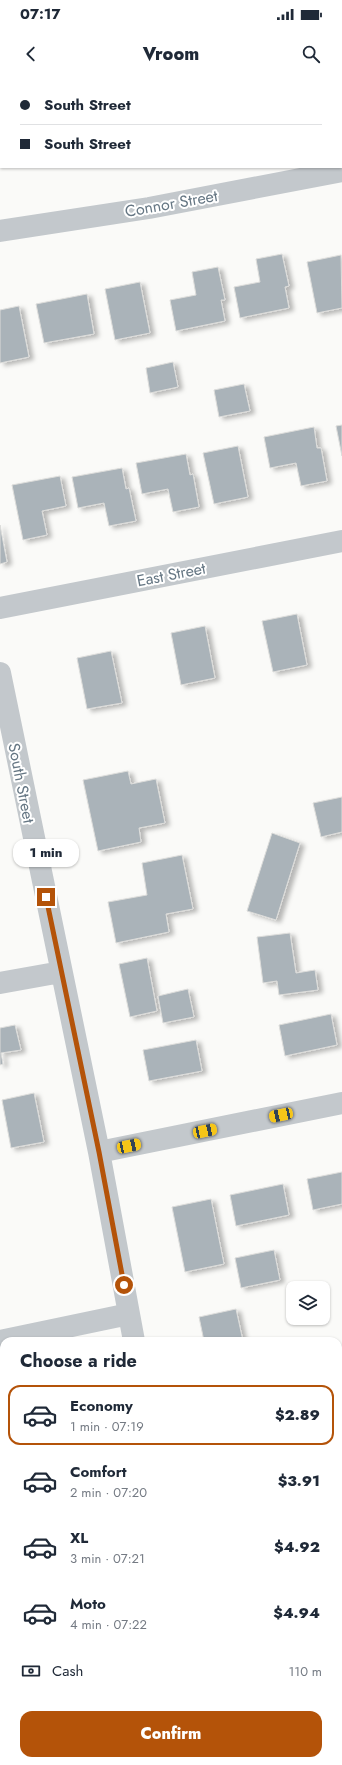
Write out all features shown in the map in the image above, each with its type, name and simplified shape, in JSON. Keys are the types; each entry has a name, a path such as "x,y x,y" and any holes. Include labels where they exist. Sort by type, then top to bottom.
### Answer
{"street":[{"name":"Connor Street","path":"0,231 149,208 297,173 342,171"},
{"name":"East Street","path":"0,608 342,541"},
{"name":"South Street","path":"0,673 99,1152 133,1337"},
{"path":"0,983 61,972"},
{"path":"99,1152 342,1103"},
{"path":"19,1337 129,1314"}],"building":[{"path":"282,254 289,286 285,287 289,308 240,318 234,287 260,282 256,259"},
{"path":"341,255 342,308 317,313 307,262"},
{"path":"218,267 225,300 221,300 225,321 176,331 170,300 196,295 192,272"},
{"path":"140,282 150,333 115,340 105,289"},
{"path":"87,294 94,334 44,343 36,304"},
{"path":"19,306 29,357 0,363 0,310"},
{"path":"173,362 178,387 150,393 146,368"},
{"path":"244,384 250,411 219,417 214,390"},
{"path":"342,425 342,456 336,426"},
{"path":"314,427 317,448 321,448 327,481 301,486 296,463 270,468 264,437"},
{"path":"238,446 248,497 214,504 203,453"},
{"path":"186,454 190,475 193,474 199,507 173,512 168,489 142,494 136,463"},
{"path":"122,468 126,489 129,488 136,521 109,526 104,503 78,508 72,477"},
{"path":"60,476 66,506 42,511 47,535 23,540 12,485"},
{"path":"0,525 7,562 0,564"},
{"path":"297,614 307,665 273,672 262,621"},
{"path":"205,626 215,678 181,685 171,633"},
{"path":"111,651 122,703 87,709 77,658"},
{"path":"128,771 131,784 156,779 165,823 139,828 141,842 98,851 83,780"},
{"path":"342,797 342,832 321,837 313,803"},
{"path":"272,833 300,843 276,920 247,911"},
{"path":"182,855 193,909 166,914 169,932 116,943 108,902 147,895 142,863"},
{"path":"290,933 296,973 315,970 318,990 279,995 277,981 263,983 257,937"},
{"path":"147,958 157,1011 130,1017 119,964"},
{"path":"188,989 194,1017 163,1023 158,996"},
{"path":"331,1014 337,1045 285,1056 279,1025"},
{"path":"15,1025 21,1050 1,1053 3,1064 0,1065 0,1028"},
{"path":"196,1040 202,1071 149,1081 143,1050"},
{"path":"34,1093 44,1142 11,1148 2,1100"},
{"path":"342,1172 342,1204 313,1210 307,1179"},
{"path":"283,1184 289,1215 236,1226 230,1195"},
{"path":"211,1199 224,1264 185,1272 172,1207"},
{"path":"274,1250 280,1280 241,1288 235,1258"},
{"path":"236,1309 242,1337 203,1337 199,1317"}],"route":[{"path":"46,897 99,1152 124,1285"}]}
